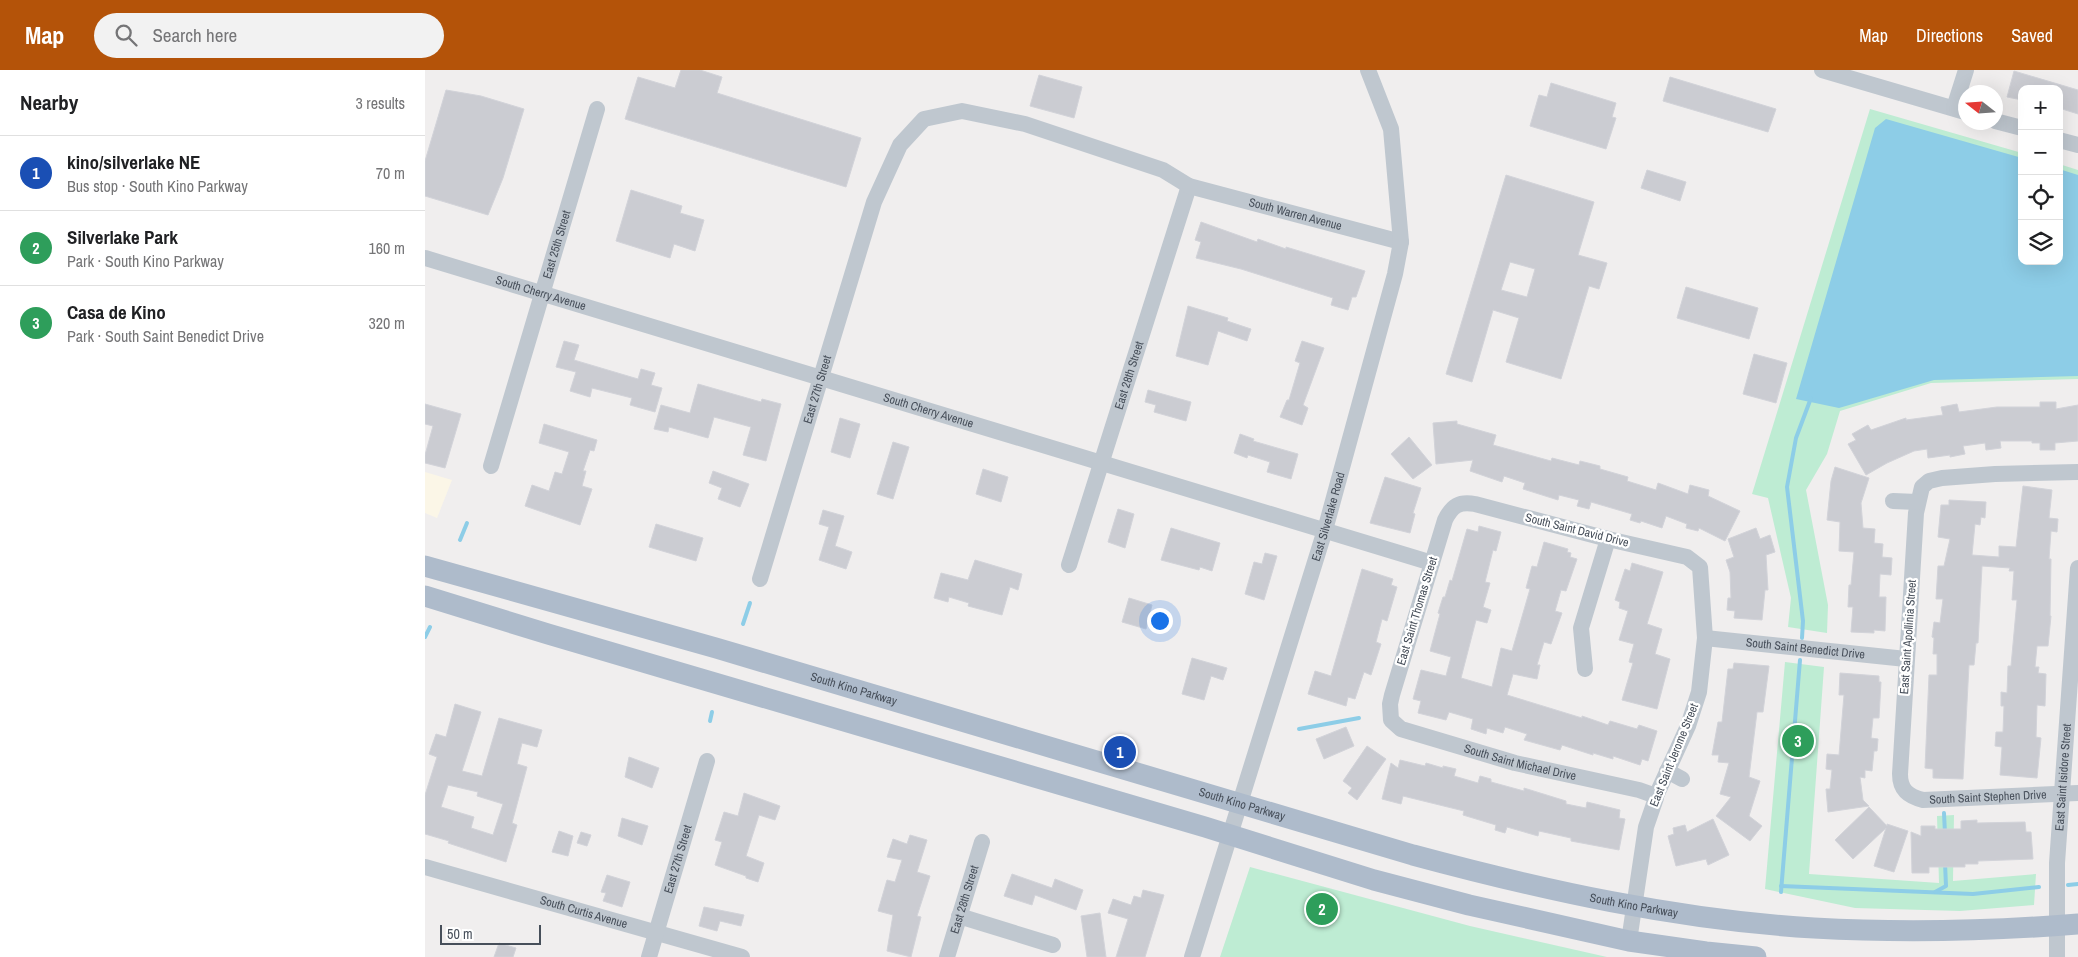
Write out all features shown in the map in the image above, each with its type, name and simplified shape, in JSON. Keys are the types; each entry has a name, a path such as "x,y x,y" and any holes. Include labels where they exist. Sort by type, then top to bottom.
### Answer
{"main road":[{"path":"425,557 501,588"},
{"name":"South Kino Parkway","path":"425,566 716,648 1485,874 1567,893 1709,917 1812,928 1942,931 2068,924"},
{"path":"425,596 1231,835 1383,882 1469,905 1629,941 1756,957"},
{"path":"425,603 548,634"}],"street":[{"name":"East Silverlake Road","path":"1192,957 1325,530 1395,274 1401,242 1391,130 1368,70"},
{"path":"1822,70 1958,109"},
{"path":"1964,85 1966,70"},
{"name":"East 25th Street","path":"491,466 597,109"},
{"name":"South Warren Avenue","path":"874,202 901,145 925,119 962,111 1025,124 1163,170 1189,186 1401,242"},
{"path":"2003,123 2018,127"},
{"path":"2063,141 2078,145"},
{"name":"East 28th Street","path":"1069,565 1189,186"},
{"name":"East 27th Street","path":"760,579 874,202"},
{"name":"South Cherry Avenue","path":"425,258 1432,563"},
{"path":"1893,501 1920,494 1929,481 1942,478 1995,474 2078,472"},
{"name":"East Saint Apollinia Street","path":"1901,791 1899,774 1906,659 1920,494"},
{"name":"South Saint David Drive","path":"1450,503 1465,502 1475,504 1608,539 1687,557 1700,567"},
{"name":"East Saint Thomas Street","path":"1388,719 1392,695 1450,503"},
{"path":"1585,669 1581,628 1608,539"},
{"name":"East Saint Jerome Street","path":"1629,941 1646,827 1656,796 1688,726 1699,692 1705,638 1700,567"},
{"name":"East Saint Isidore Street","path":"2057,957 2068,924 2057,863 2078,568"},
{"name":"South Saint Benedict Drive","path":"1705,638 1906,659"},
{"name":"South Saint Michael Drive","path":"1388,719 1401,729 1515,763 1639,790 1656,796"},
{"name":"East 27th Street","path":"649,957 707,761"},
{"path":"1667,771 1682,778"},
{"name":"South Saint Stephen Drive","path":"1901,791 1923,800 2078,793"},
{"name":"East 28th Street","path":"947,957 982,842"},
{"name":"South Curtis Avenue","path":"425,868 743,957"},
{"path":"959,916 1053,945"}],"shaded area":[{"path":"425,472 452,480 437,518 425,513"}],"green space":[{"path":"1870,109 2018,152 2018,265 2063,265 2063,165 2078,170 2078,379 1931,383 1840,411 1827,454 1806,490 1828,605 1827,633 1788,627 1791,598 1768,498 1752,494"},
{"path":"1785,662 1824,667 1809,874 1939,883 1937,816 1954,815 1953,881 2036,874 2034,905 1960,911 1855,908 1765,889"},
{"path":"1250,867 1470,926 1607,957 1220,957"}],"water":[{"path":"1886,119 2018,157 2018,265 2063,265 2063,170 2078,175 2078,376 1934,380 1839,408 1796,399 1875,128"}],"building":[{"path":"681,70 700,70 722,77 717,93 861,138 846,187 625,119 638,77 675,88"},
{"path":"2014,71 2061,85 2018,85 2018,99 2007,97"},
{"path":"1039,75 1082,87 1074,118 1030,106"},
{"path":"1670,77 1776,109 1768,132 1663,101"},
{"path":"1551,83 1616,103 1612,117 1616,118 1606,149 1530,126 1539,95 1547,97"},
{"path":"2063,86 2078,90 2078,114 2063,109"},
{"path":"446,90 481,96 524,109 503,178 488,215 425,196 425,161"},
{"path":"1647,170 1686,182 1680,201 1641,188"},
{"path":"1506,175 1594,202 1578,255 1607,263 1599,289 1589,286 1561,379 1506,362 1519,318 1493,310 1472,382 1446,374","holes":["1510,262 1535,269 1527,297 1501,290"]},
{"path":"631,190 682,206 680,213 704,220 695,251 674,244 670,258 616,241"},
{"path":"1201,222 1257,242 1258,239 1286,249 1286,247 1365,271 1356,297 1352,297 1348,310 1331,305 1333,298 1241,269 1196,258 1201,242 1195,240"},
{"path":"1686,287 1758,308 1749,339 1677,318"},
{"path":"1188,306 1228,318 1227,321 1251,329 1247,341 1218,331 1208,365 1176,356"},
{"path":"564,341 579,345 574,360 638,379 641,369 655,373 651,385 662,388 655,412 630,405 632,398 592,388 590,397 570,391 576,372 556,367"},
{"path":"1302,341 1324,348 1303,405 1308,408 1302,425 1280,417 1287,400 1289,400 1300,363 1295,361"},
{"path":"1754,354 1787,363 1776,403 1743,394"},
{"path":"698,384 761,402 762,399 781,404 766,461 743,455 751,427 714,417 708,438 669,427 668,432 654,429 661,405 690,413"},
{"path":"1148,390 1191,402 1186,421 1154,412 1156,405 1145,402"},
{"path":"2040,402 2056,402 2056,409 2078,405 2078,441 2055,443 2055,450 2040,450 2040,443 2032,443 2032,441 2000,441 2001,448 1986,450 1985,443 1963,446 1965,454 1950,457 1950,455 1928,458 1927,449 1914,451 1866,475 1848,444 1856,440 1852,434 1868,425 1871,430 1906,418 1906,420 1943,415 1941,407 1957,404 1959,412 1997,407 2040,407"},
{"path":"425,404 461,414 445,468 425,463 425,455 433,426 425,424"},
{"path":"840,418 860,424 850,458 831,452"},
{"path":"1457,421 1457,424 1496,435 1493,445 1551,461 1552,458 1579,465 1580,461 1600,466 1600,469 1628,477 1627,481 1656,490 1658,483 1688,494 1690,485 1709,490 1708,496 1740,511 1725,541 1699,528 1698,531 1686,528 1687,524 1666,516 1662,528 1641,521 1640,523 1630,520 1632,514 1591,502 1589,509 1577,506 1579,500 1559,495 1558,500 1523,489 1525,483 1504,476 1502,482 1470,471 1473,460 1436,464 1433,423"},
{"path":"544,424 597,440 594,451 590,450 583,471 586,471 582,486 592,489 580,525 525,506 532,485 549,491 555,472 562,474 569,452 539,443"},
{"path":"1240,434 1254,439 1253,441 1298,454 1291,479 1267,472 1270,462 1248,455 1247,458 1234,453"},
{"path":"1409,437 1432,465 1413,479 1391,454"},
{"path":"893,442 909,447 893,499 877,494"},
{"path":"1835,467 1869,478 1861,503 1863,528 1875,529 1874,543 1883,544 1882,557 1892,558 1891,575 1880,574 1879,597 1886,597 1885,631 1874,630 1874,633 1851,632 1853,607 1848,607 1854,552 1839,551 1840,522 1827,520 1831,481"},
{"path":"983,469 1008,477 1001,502 976,494"},
{"path":"713,471 749,484 740,507 718,499 722,488 709,483"},
{"path":"1385,477 1421,488 1413,513 1415,514 1410,533 1370,523"},
{"path":"2023,486 2052,490 2049,518 2058,519 2057,532 2051,531 2049,559 2051,559 2051,616 2048,646 2037,646 2035,667 2039,667 2038,673 2046,674 2045,706 2037,705 2036,737 2041,738 2037,778 2000,775 2002,747 1995,746 1996,732 2003,732 2004,706 2001,706 2001,692 2007,693 2008,666 2011,666 2017,600 2012,600 2014,571 2009,571 2010,568 1982,566 1978,643 1976,643 1974,665 1969,665 1963,779 1933,778 1933,769 1925,768 1929,675 1937,675 1937,654 1933,654 1934,638 1932,637 1934,622 1940,623 1943,599 1936,599 1938,566 1944,566 1950,539 1938,537 1941,505 1949,505 1949,500 1986,502 1985,518 1981,517 1980,525 1975,524 1972,555 1999,557 1999,546 2016,547"},
{"path":"1118,509 1134,514 1125,548 1108,542"},
{"path":"823,510 844,516 835,546 852,552 846,569 819,560 829,527 819,524"},
{"path":"656,524 703,538 696,561 649,547"},
{"path":"1479,526 1501,532 1496,551 1493,550 1485,582 1490,583 1483,607 1491,610 1487,623 1476,620 1461,678 1492,687 1501,648 1512,651 1530,589 1526,588 1532,566 1537,567 1544,542 1568,549 1567,552 1571,553 1570,557 1577,559 1566,591 1561,590 1555,611 1562,613 1551,644 1544,642 1537,665 1540,665 1537,679 1513,674 1507,695 1608,725 1610,721 1637,729 1639,725 1657,731 1648,761 1642,759 1640,765 1613,756 1613,759 1593,753 1593,755 1562,745 1560,750 1524,740 1527,734 1505,727 1503,733 1487,728 1486,734 1471,729 1473,719 1449,712 1446,720 1418,713 1421,701 1413,699 1421,670 1446,676 1451,657 1430,651 1440,614 1438,613 1450,580 1452,581 1467,529 1478,532"},
{"path":"1171,528 1220,543 1212,571 1200,567 1199,570 1161,560"},
{"path":"1756,528 1760,539 1770,535 1775,552 1766,555 1768,590 1765,590 1762,620 1734,618 1735,611 1727,610 1728,598 1731,598 1730,572 1726,560 1734,557 1728,539"},
{"path":"1265,553 1277,556 1264,600 1245,594 1254,562 1262,564"},
{"path":"975,560 1022,574 1018,590 1010,587 1002,615 968,606 969,603 949,597 948,602 934,598 941,573 968,580"},
{"path":"1632,563 1663,572 1647,624 1662,629 1655,654 1670,659 1657,709 1622,700 1633,663 1629,662 1634,644 1619,640 1628,611 1619,608 1620,602 1615,600 1625,569 1630,571"},
{"path":"1362,569 1393,579 1391,585 1397,587 1387,621 1382,619 1376,642 1381,644 1371,675 1364,672 1355,699 1348,697 1346,706 1308,694 1315,671 1331,676"},
{"path":"1129,598 1152,605 1146,629 1122,622"},
{"path":"1192,658 1227,668 1223,680 1211,676 1204,700 1182,694"},
{"path":"1734,663 1769,666 1763,712 1757,712 1749,777 1760,781 1749,816 1762,826 1750,841 1716,816 1731,797 1720,794 1729,763 1718,762 1719,755 1712,755 1718,722 1722,722 1728,669 1733,669"},
{"path":"1840,673 1879,676 1879,682 1881,682 1879,718 1873,718 1871,738 1878,739 1877,751 1874,751 1872,771 1865,770 1865,778 1860,777 1863,800 1869,806 1828,812 1826,789 1830,789 1832,770 1826,769 1827,754 1839,755 1844,695 1839,695"},
{"path":"455,704 481,712 462,771 482,776 499,718 542,730 537,747 522,743 517,764 527,767 512,823 517,825 506,862 425,834 425,795 437,757 429,754 436,734 446,737","holes":["448,785 478,792 477,796 503,804 493,835 471,828 474,817 441,807"]},
{"path":"1346,727 1354,746 1324,759 1316,739"},
{"path":"1367,746 1386,759 1357,800 1348,793 1352,788 1343,781"},
{"path":"629,757 659,768 652,788 625,777"},
{"path":"1400,760 1425,766 1426,763 1443,768 1443,766 1456,769 1454,776 1478,783 1480,776 1491,779 1491,782 1524,791 1524,788 1566,801 1566,804 1586,808 1587,802 1620,810 1619,818 1625,819 1619,850 1571,841 1571,838 1539,831 1538,836 1507,827 1505,833 1495,830 1496,825 1463,815 1464,811 1403,796 1401,804 1382,799 1391,763 1398,768"},
{"path":"744,793 780,806 775,820 759,815 746,856 764,863 758,882 715,865 722,842 715,840 724,812 738,816"},
{"path":"1869,807 1887,826 1887,824 1908,831 1894,872 1874,866 1886,828 1853,859 1835,840"},
{"path":"622,818 648,826 642,845 618,836"},
{"path":"1713,819 1729,855 1708,865 1706,859 1676,866 1668,836 1674,834 1673,828 1685,825 1687,832"},
{"path":"1977,820 1977,823 2025,822 2026,832 2031,832 2033,859 1978,861 1978,864 1965,864 1965,867 1929,867 1929,873 1912,873 1911,832 1921,836 1921,826 1935,826 1935,829 1961,829 1961,821"},
{"path":"559,831 573,836 568,856 552,852"},
{"path":"581,832 591,835 587,846 577,843"},
{"path":"910,835 927,840 917,872 930,876 917,916 921,917 911,957 887,951 893,915 878,911 887,880 895,882 902,860 887,857 893,839 907,844"},
{"path":"1012,874 1052,888 1055,879 1083,890 1076,910 1035,895 1032,905 1004,896"},
{"path":"607,875 630,882 622,907 603,901 606,893 601,892"},
{"path":"1143,890 1164,895 1145,957 1116,957 1128,919 1108,913 1113,899 1131,905 1134,896 1141,898"},
{"path":"704,907 744,915 741,926 720,921 717,931 699,926"},
{"path":"1100,913 1106,957 1087,957 1081,916"},
{"path":"499,943 516,948 513,957 494,957"}],"waterway":[{"path":"1802,638 1803,621 1787,487 1796,438 1811,398"},
{"path":"460,540 467,523"},
{"path":"743,624 750,603"},
{"path":"425,637 430,627"},
{"path":"1781,892 1800,660"},
{"path":"710,721 712,712"},
{"path":"1299,729 1359,718"},
{"path":"1944,813 1945,834"},
{"path":"1935,892 1946,886 1945,863"},
{"path":"2068,885 2078,884"},
{"path":"1781,886 1973,894 2039,887"}],"place":[{"name":"Casa de Kino","path":"1798,741"},
{"name":"kino/silverlake NE","path":"1120,752"},
{"name":"Silverlake Park","path":"1322,909"}]}
